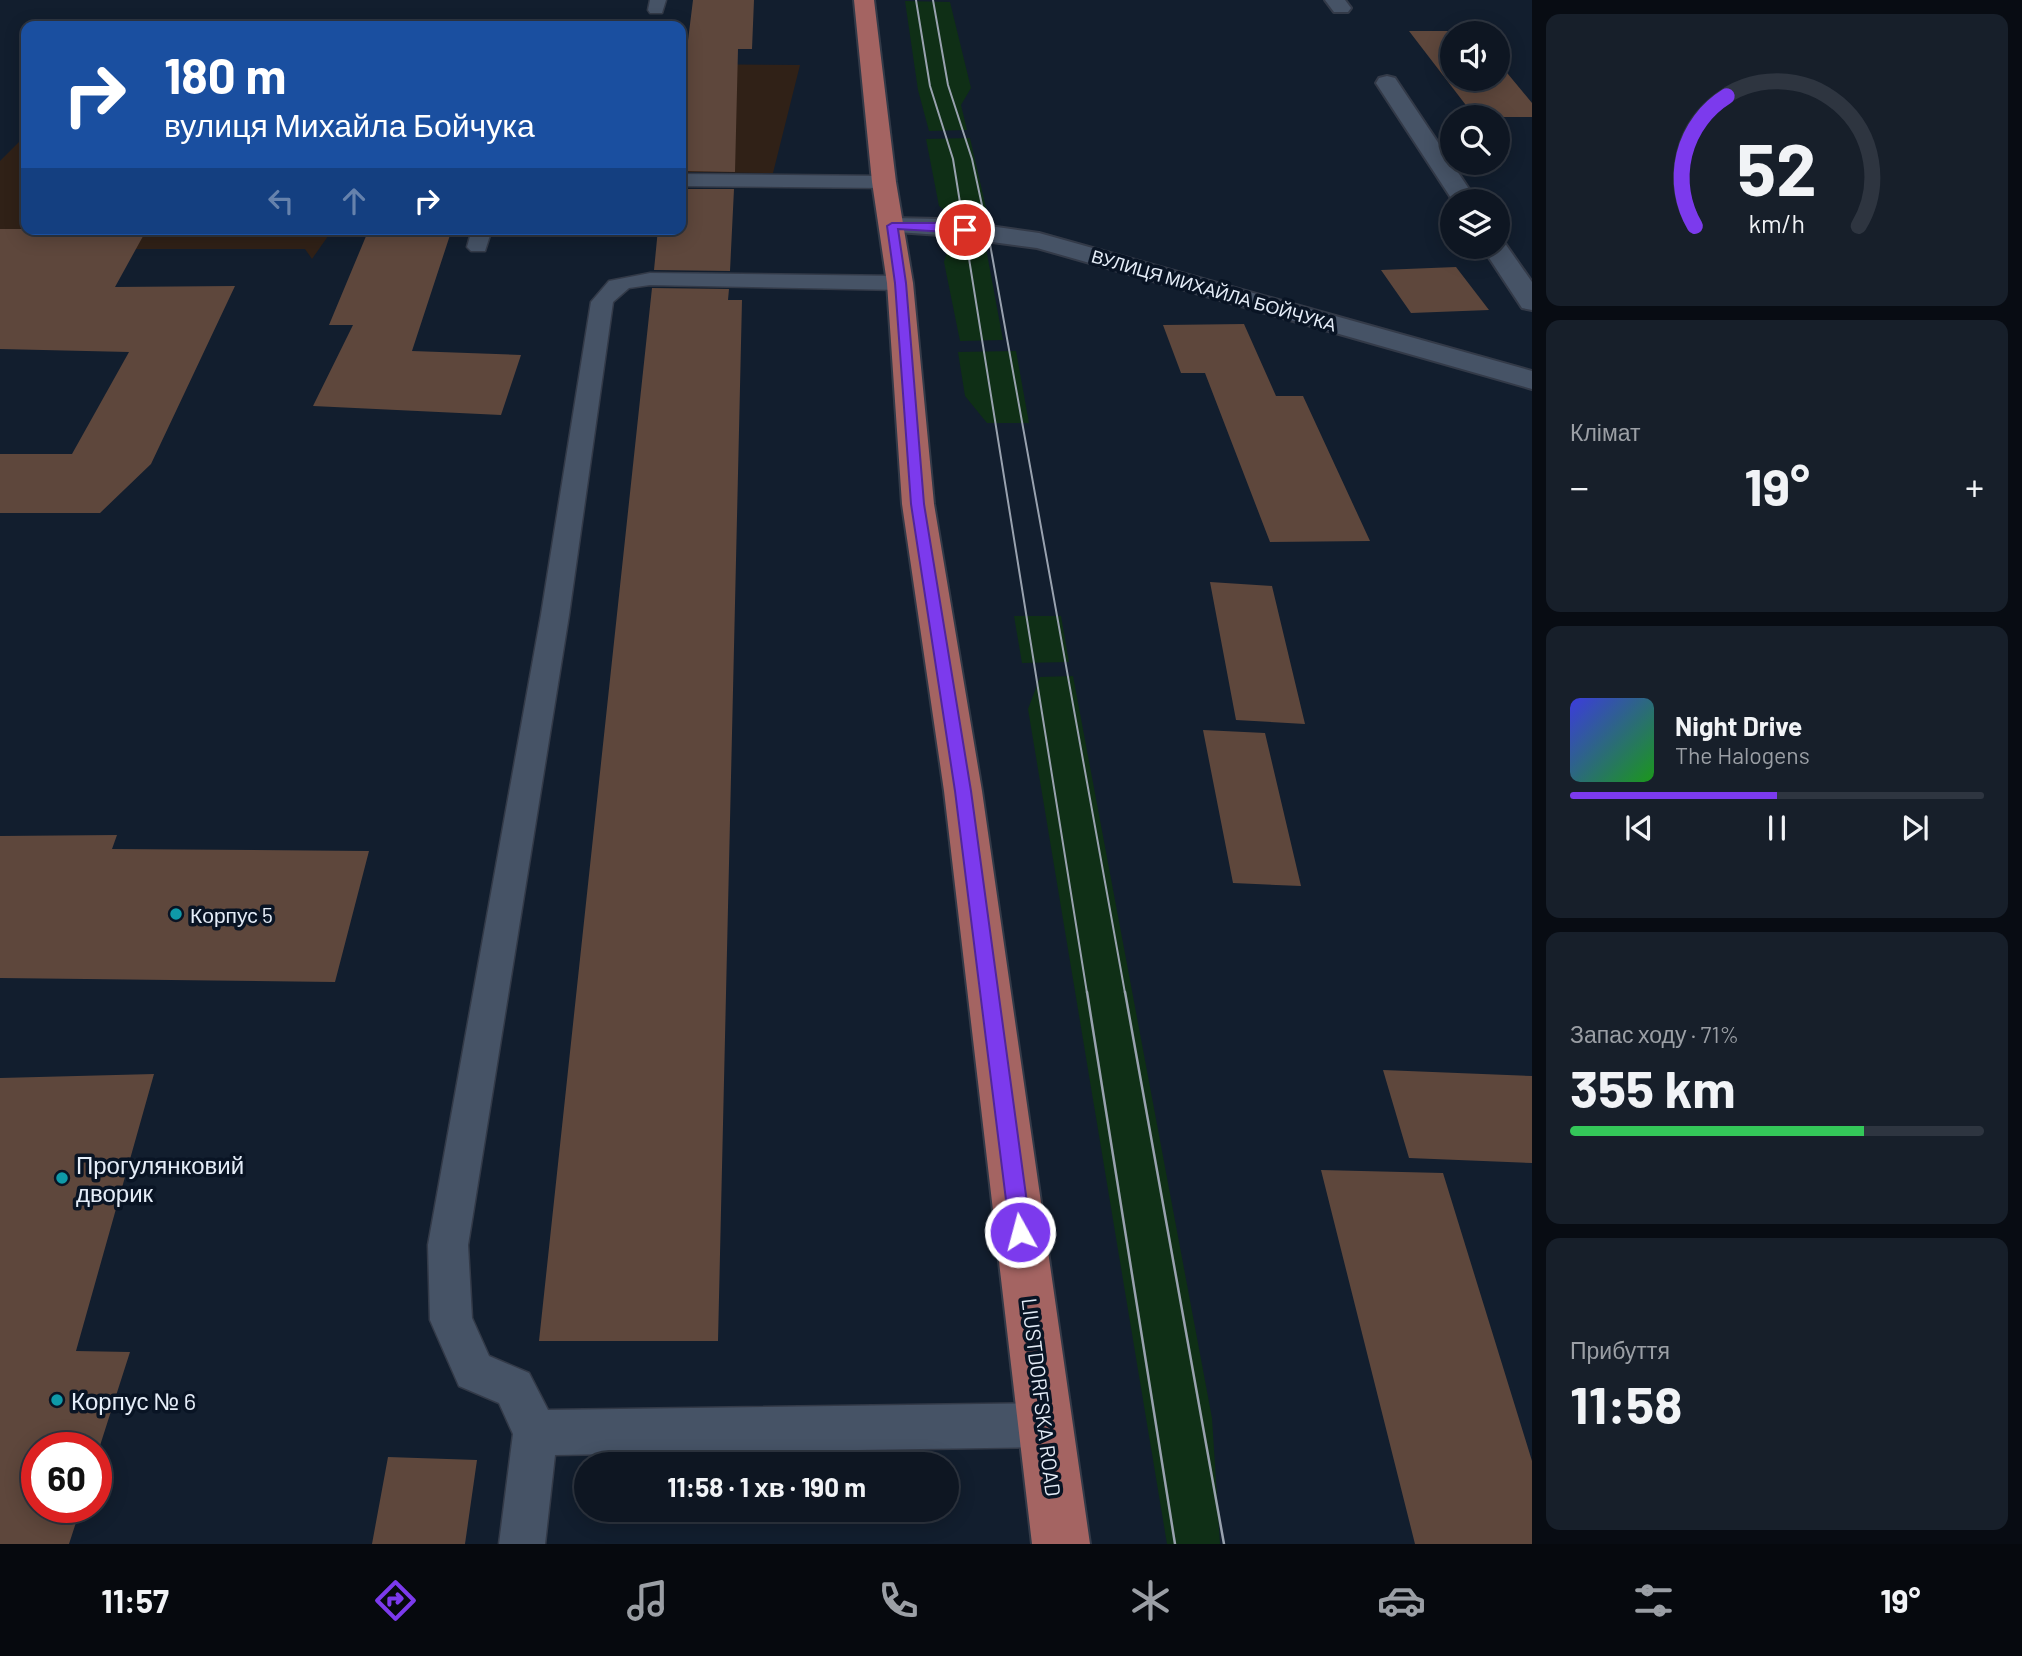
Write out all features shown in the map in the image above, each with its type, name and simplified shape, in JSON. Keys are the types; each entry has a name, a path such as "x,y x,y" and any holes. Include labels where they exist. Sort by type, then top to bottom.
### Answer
{"main road":[{"name":"LIUSTDORFSKA ROAD","path":"864,0 884,182 900,283 918,504 963,791 1061,1544"}],"street":[{"path":"1387,83 1457,189"},
{"name":"ВУЛИЦЯ МИХАЙЛА БОЙЧУКА","path":"892,226 940,227 1039,241 1532,380"},
{"path":"1503,259 1532,302"}],"lane":[{"path":"686,180 884,182"},
{"path":"522,1544 535,1433 514,1388 474,1371 450,1320 449,1245 555,615 601,302 609,288 625,282 650,279 900,283"},
{"path":"535,1433 1045,1425"}],"shaded area":[{"path":"686,64 800,65 773,173 686,172"},
{"path":"21,140 21,235 329,235 312,259 305,249 0,249 0,161"}],"green space":[{"path":"905,1 950,2 971,88 961,105 967,130 929,131 918,90"},
{"path":"970,138 989,221 952,216 939,206 926,139"},
{"path":"985,243 1003,340 960,341 944,262 948,248"},
{"path":"1016,351 1029,423 987,423 965,396 958,352"},
{"path":"1014,616 1061,616 1069,662 1022,663"},
{"path":"1073,676 1212,1418 1220,1544 1167,1544 1028,709 1040,677"}],"building":[{"path":"693,0 754,0 752,49 738,49 735,172 686,171 686,57"},
{"path":"1409,31 1440,31 1440,71"},
{"path":"1510,76 1532,103 1532,117 1510,117 1510,105 1466,105 1455,91 1510,91"},
{"path":"686,189 734,189 730,271 654,270 657,235 686,235"},
{"path":"0,229 21,229 21,235 144,235 115,287 235,286 151,464 100,513 0,513 0,454 72,454 129,352 0,349"},
{"path":"366,235 450,235 412,351 521,355 501,415 313,406 353,325 329,325"},
{"path":"1456,267 1489,310 1411,313 1381,270"},
{"path":"652,288 729,289 728,300 742,300 718,1341 539,1341"},
{"path":"1244,324 1276,396 1303,396 1370,541 1270,542 1205,373 1181,373 1163,325"},
{"path":"1210,582 1272,586 1305,724 1236,720"},
{"path":"1203,730 1265,733 1301,886 1233,883"},
{"name":"Корпус 5","path":"117,835 112,849 369,851 335,982 0,978 0,836"},
{"path":"1383,1070 1532,1076 1532,1163 1409,1158"},
{"path":"154,1074 76,1351 130,1352 104,1432 21,1432 21,1523 76,1523 69,1544 0,1544 0,1078"},
{"path":"1321,1170 1443,1173 1532,1461 1532,1544 1415,1544"},
{"path":"388,1457 477,1460 465,1544 372,1544"}],"tram line":[{"path":"916,0 930,86 953,159 1087,993"},
{"path":"933,0 948,85 972,159 988,233 1125,993"},
{"path":"1087,992 1175,1544"},
{"path":"1125,992 1224,1544"}],"place":[{"name":"Корпус 5","path":"176,914"},
{"name":"Прогулянковий дворик","path":"62,1178"},
{"name":"Корпус № 6","path":"57,1400"}],"route":[{"path":"965,230 892,226 900,283 918,504 963,791 1020,1232"}]}
